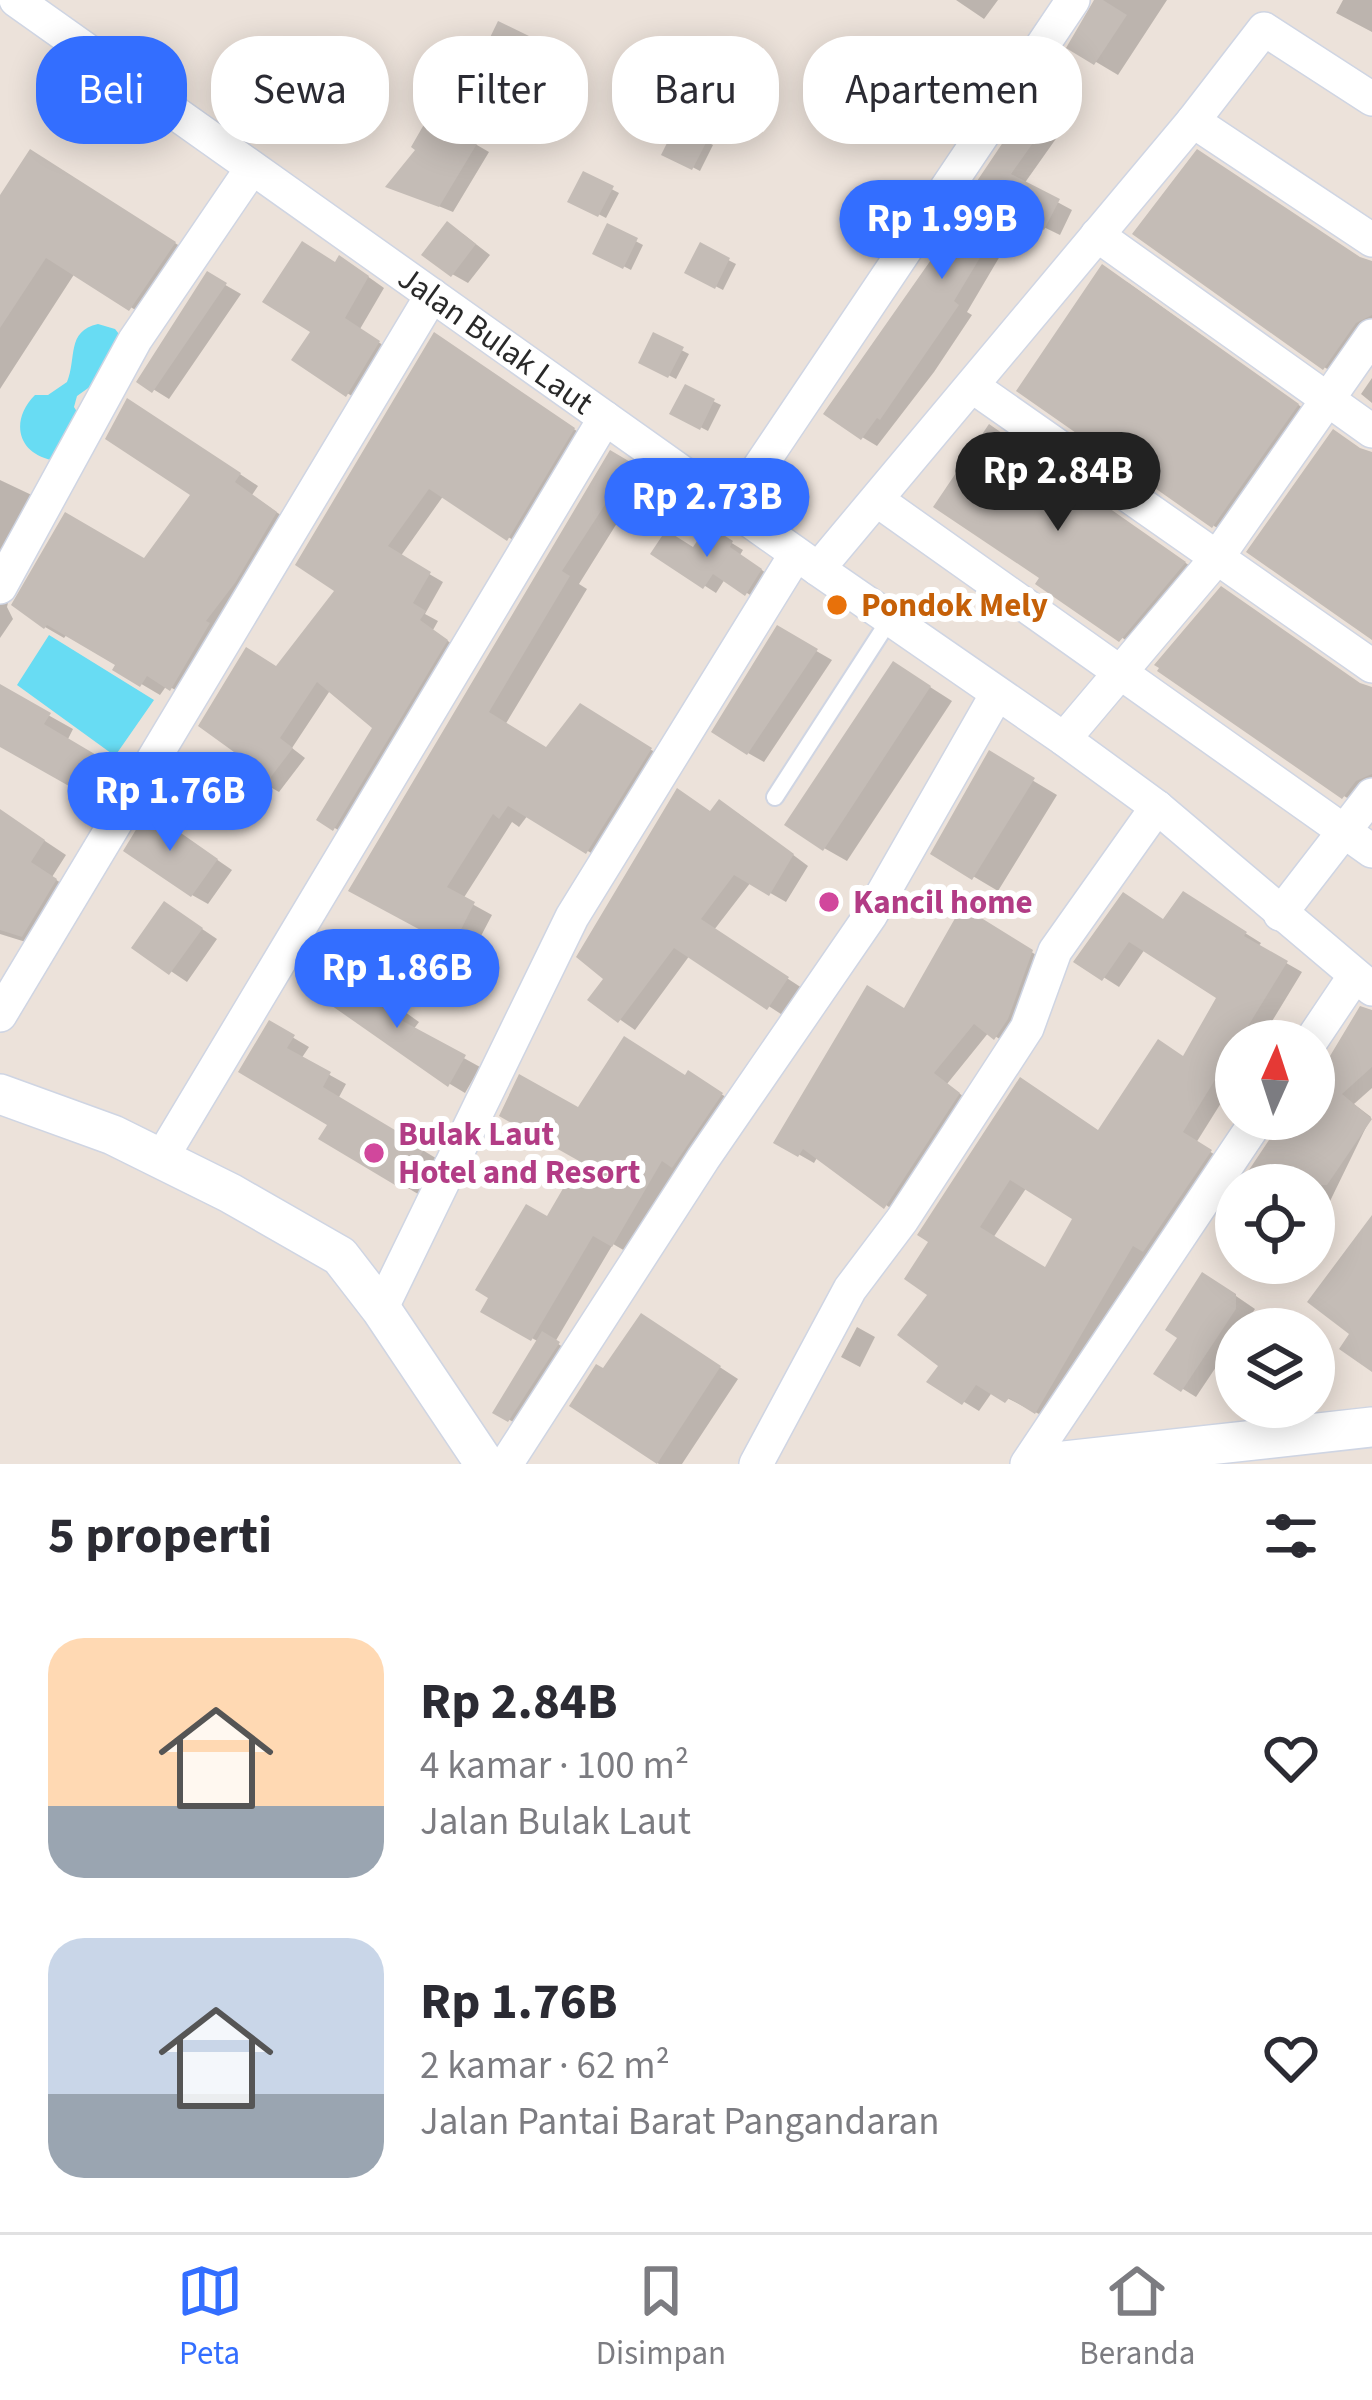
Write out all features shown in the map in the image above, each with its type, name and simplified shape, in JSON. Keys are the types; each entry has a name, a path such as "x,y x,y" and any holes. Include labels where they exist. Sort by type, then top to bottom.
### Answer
{"street":[{"path":"732,508 1073,0"},
{"name":"Jalan Bulak Laut","path":"25,3 1157,807 1363,983"},
{"path":"381,1309 572,917 807,562 877,500 1264,29 1372,99"},
{"path":"1193,121 1372,240"},
{"path":"0,587 135,340 252,168"},
{"path":"1097,235 1372,431"},
{"path":"0,1015 432,295"},
{"path":"1064,739 1216,559 1372,336"},
{"path":"972,386 1372,666"},
{"path":"161,1159 605,418"},
{"path":"877,500 1359,841"},
{"path":"506,1464 703,1159 870,916 997,694"},
{"path":"1280,914 1359,841 1372,795"},
{"path":"756,1464 850,1289 902,1220 1027,1028 1055,951 1157,807"},
{"path":"1329,1020 1363,983"},
{"path":"0,1094 113,1136 340,1256 485,1464"},
{"path":"1027,1464 1244,1140"},
{"path":"1037,1464 1372,1427"}],"lane":[{"path":"775,797 890,619"}],"water":[{"path":"98,324 115,329 123,339 91,386 77,396 74,407 79,415 52,460 40,456 21,434 22,415 35,395 48,395 67,382 77,339"},
{"path":"49,635 154,700 115,756 17,685"}],"building":[{"path":"1094,0 1103,0 1127,15 1094,65 1082,58 1082,36 1073,36"},
{"path":"498,21 529,36 491,36"},
{"path":"477,144 439,207 385,187 415,150 411,147"},
{"path":"666,144 705,144 692,170 661,155"},
{"path":"1002,144 1032,144 1011,174 1060,199 1044,230 1008,211 954,301 959,305 880,420 861,440 823,414 933,257 928,254"},
{"path":"30,149 176,242 129,311 46,258 0,328 0,195"},
{"path":"1197,149 1372,261 1372,315 1356,323 1323,370 1132,234"},
{"path":"583,171 614,186 598,217 567,202"},
{"path":"447,221 476,244 451,277 421,255"},
{"path":"607,223 638,238 623,269 592,254"},
{"path":"302,241 335,262 339,255 369,276 345,318 380,341 346,397 291,360 310,332 262,302"},
{"path":"700,242 730,258 715,289 684,273"},
{"path":"1102,264 1299,404 1212,528 1016,391"},
{"path":"207,271 227,283 152,393 136,382"},
{"path":"434,332 575,428 507,541 429,489 388,546 431,572 413,603 426,611 420,620 448,640 333,831 316,820 372,728 317,682 280,738 293,748 264,786 228,760 234,752 198,726 246,647 276,666 334,591 295,565"},
{"path":"653,332 684,347 668,378 638,363"},
{"path":"685,384 715,399 700,430 669,414"},
{"path":"127,398 241,473 235,482 277,512 206,621 210,623 170,691 147,676 140,687 112,670 115,665 47,625 44,629 11,605 65,512 144,558 190,495 105,439"},
{"path":"989,424 1186,562 1119,642 1035,584 1039,578 933,507"},
{"path":"1333,429 1372,452 1372,640 1246,552"},
{"path":"610,450 632,463 562,571 570,576 489,712 546,747 580,703 652,748 586,854 508,806 499,819 493,814 447,887 475,902 452,947 348,891"},
{"path":"708,525 762,569 745,596 713,574 703,589 650,554 666,530 693,547"},
{"path":"1221,586 1372,687 1372,774 1356,781 1342,799 1157,671 1154,665"},
{"path":"777,625 818,649 747,755 711,732"},
{"path":"893,661 931,686 823,851 784,825"},
{"path":"0,684 51,713 44,724 98,756 76,790 0,747"},
{"path":"989,750 1035,778 972,880 930,854"},
{"path":"677,788 710,811 719,799 794,854 769,896 734,875 701,919 789,977 767,1010 674,948 618,1023 587,1000 603,979 576,957"},
{"path":"0,809 45,840 31,862 57,879 22,937 0,930"},
{"path":"148,810 218,859 191,897 123,851"},
{"path":"1183,891 1247,932 1244,936 1288,961 1252,1020 1215,1020 1215,1080 1183,1132 1212,1150 1143,1252 1133,1246 1035,1414 976,1385 962,1405 926,1382 938,1366 897,1335 927,1295 904,1279 928,1242 917,1235 1020,1077 1098,1130 1158,1039 1183,1056 1216,998 1129,942 1102,981 1073,962 1123,892 1163,919","holes":["1010,1180 1072,1219 1045,1267 980,1227"]},
{"path":"164,901 203,928 169,975 131,948"},
{"path":"962,906 1033,950 1008,1019 994,1040 974,1024 934,1073 960,1093 884,1209 803,1149 798,1157 773,1143 867,985 904,1008"},
{"path":"363,981 405,1011 399,1019 466,1055 448,1087 325,1001 335,985 354,995"},
{"path":"1360,1006 1372,1010 1372,1067 1342,1094 1372,1119 1335,1173 1335,1164 1253,1164 1269,1140 1335,1140 1335,1048"},
{"path":"269,1020 295,1035 287,1048 331,1072 323,1087 425,1148 400,1188 318,1139 327,1125 238,1072"},
{"path":"624,1036 723,1093 672,1168 662,1161 612,1247 593,1236 531,1341 480,1312 488,1298 475,1290 526,1204 547,1216 579,1161 499,1116 519,1074 578,1107"},
{"path":"1372,1215 1372,1372 1339,1349 1349,1334 1335,1323 1335,1308 1315,1308 1307,1302 1320,1284 1335,1284 1335,1265"},
{"path":"1202,1272 1236,1294 1236,1308 1215,1308 1215,1341 1181,1392 1153,1374 1177,1338 1165,1330"},
{"path":"641,1313 721,1366 657,1464 569,1406 596,1364 603,1368"},
{"path":"542,1331 560,1342 508,1422 492,1413"}],"place":[{"name":"Pondok Mely","path":"837,605"},
{"name":"Kancil home","path":"829,902"},
{"name":"Bulak Laut Hotel and Resort","path":"374,1153"}]}
